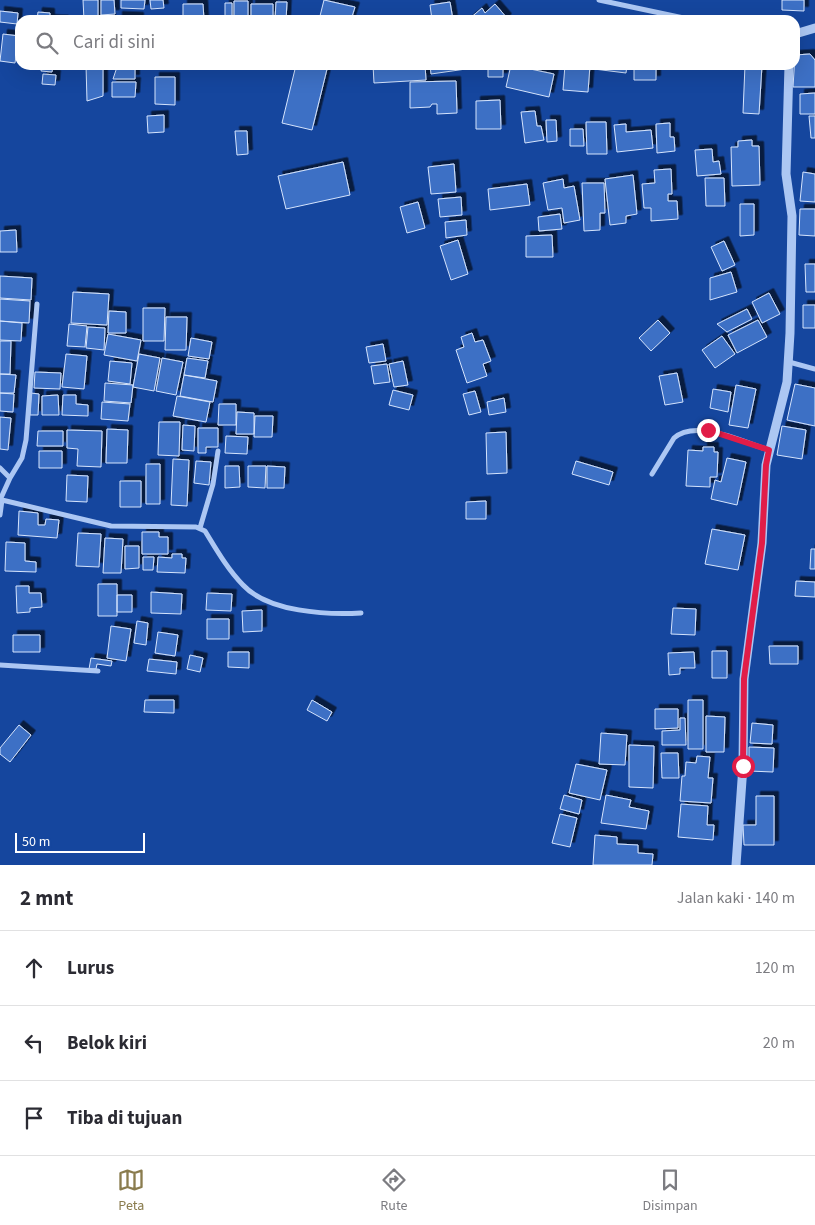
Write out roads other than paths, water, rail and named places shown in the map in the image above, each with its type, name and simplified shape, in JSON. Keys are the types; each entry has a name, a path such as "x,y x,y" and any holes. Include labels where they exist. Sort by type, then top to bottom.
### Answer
{"street":[{"path":"599,0 670,15"},
{"path":"800,32 815,28"},
{"path":"736,865 743,766 744,679 759,570 766,465 785,393 788,362 793,265 792,216 786,174 789,70"},
{"path":"0,514 1,500 10,478 22,458 26,440 37,304"},
{"path":"788,362 815,369"},
{"path":"652,474 674,438 685,431 708,430 769,450"},
{"path":"200,528 214,484 218,451"},
{"path":"0,468 10,478"},
{"path":"1,500 112,526 200,528 205,531 243,585 252,593 268,601 308,612 334,614 361,613"},
{"path":"0,666 98,671"}]}
